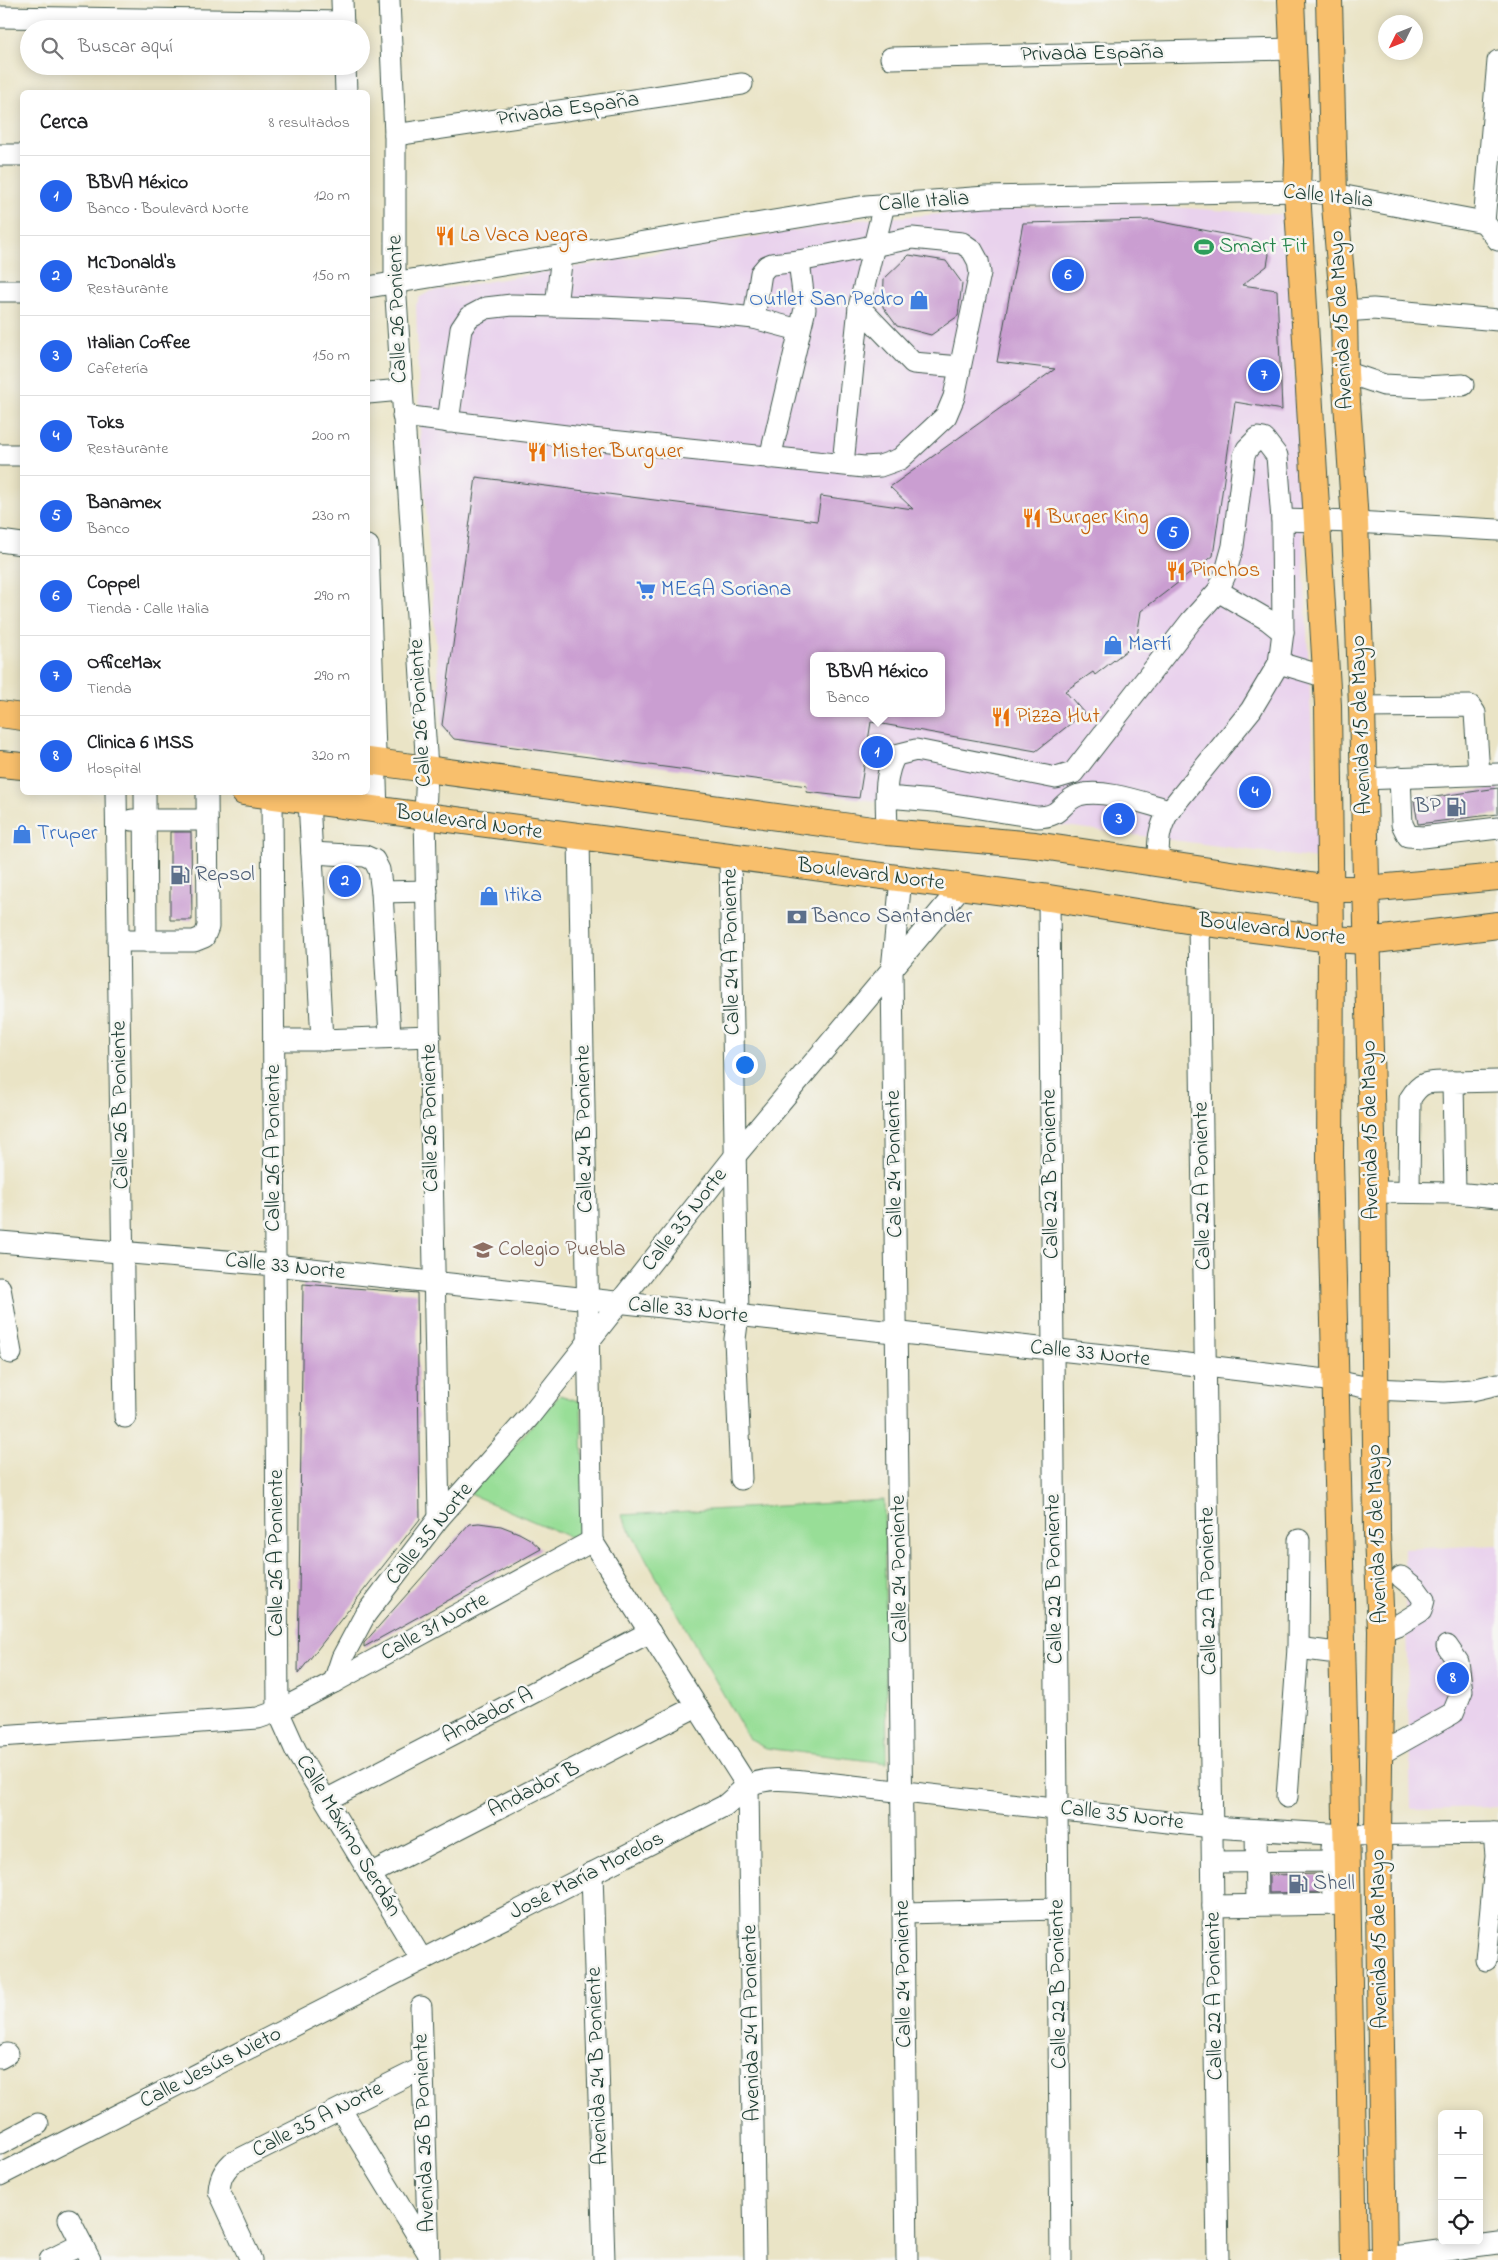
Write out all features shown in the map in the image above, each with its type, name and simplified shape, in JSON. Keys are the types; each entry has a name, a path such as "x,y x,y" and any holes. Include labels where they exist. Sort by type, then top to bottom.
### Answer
{"main road":[{"name":"Avenida 15 de Mayo","path":"1291,0 1298,191 1326,677 1331,939 1330,1161 1342,1651 1339,1835 1354,2260"},
{"name":"Avenida 15 de Mayo","path":"1329,0 1334,194 1344,310 1345,372 1355,522 1362,707 1374,1192 1374,1389 1381,1631 1378,1755 1380,2260"},
{"path":"0,714 20,716"},
{"name":"Boulevard Norte","path":"371,761 750,815 887,832 1035,845 1330,889 1366,889 1498,877"},
{"path":"0,764 20,766"},
{"name":"Boulevard Norte","path":"265,795 377,811 425,815 579,838 1049,898 1199,922 1331,939 1367,941 1498,925"}],"street":[{"path":"342,0 343,20"},
{"name":"Calle 26 Poniente","path":"390,0 395,135 395,282 427,768 425,815 439,1518"},
{"path":"0,17 129,20"},
{"name":"Privada España","path":"890,58 1292,49"},
{"path":"1498,61 1484,222 1498,240"},
{"path":"345,75 346,90"},
{"name":"Privada España","path":"395,135 742,84"},
{"path":"0,155 20,155"},
{"name":"Calle Italia","path":"370,286 884,205 986,197 1298,191 1334,194 1484,222"},
{"path":"843,464 859,307 884,205"},
{"path":"403,416 592,440 864,467 880,466 900,458 946,416 954,397 980,273 978,261 972,250 962,244 912,238 799,261 772,264 761,273 754,318"},
{"path":"556,306 562,256"},
{"path":"770,458 805,309 799,261"},
{"path":"0,291 20,291"},
{"path":"448,422 461,329 469,317 486,308 512,305 650,309 754,318 799,330"},
{"path":"859,307 913,363 960,367"},
{"path":"1344,310 1373,309 1498,320"},
{"path":"1345,372 1384,385 1423,387 1463,386"},
{"path":"370,393 401,390"},
{"path":"887,832 889,771 896,755 905,752 916,750 1056,778 1073,773 1174,643 1218,590 1226,575 1233,546 1244,456 1247,449 1258,438 1264,440 1277,456 1282,520 1283,632 1279,663 1251,710 1170,810 1158,833 1158,864"},
{"path":"0,455 20,455"},
{"path":"1282,520 1316,520 1498,530"},
{"path":"0,541 20,544"},
{"path":"1218,590 1268,620 1283,632"},
{"path":"1279,663 1326,677"},
{"name":"Calle 26 Poniente","path":"370,676 371,761 377,811"},
{"path":"1362,707 1470,706 1475,713 1488,774 1363,778"},
{"path":"1073,773 1080,795"},
{"path":"1400,777 1402,824 1408,836 1423,837 1498,828"},
{"name":"Calle 26 B Poniente","path":"116,795 125,1417"},
{"path":"145,795 146,942"},
{"path":"118,942 194,941 204,937 208,927 207,795"},
{"path":"887,797 935,801 1036,817 1055,815 1070,800 1080,795 1112,796 1170,810"},
{"name":"Calle 26 A Poniente","path":"272,796 278,1711"},
{"path":"309,801 322,1040"},
{"path":"116,820 208,820"},
{"name":"Calle 24 B Poniente","path":"579,838 592,1541"},
{"path":"312,853 365,856 374,860 379,870 382,892 390,1037"},
{"name":"Calle 24 A Poniente","path":"730,857 738,1316 735,1339 741,1479"},
{"name":"Calle 24 Poniente","path":"901,879 892,969 907,2260"},
{"name":"Calle 35 Norte","path":"334,1682 342,1658 365,1615 439,1518 529,1417 736,1156 962,887"},
{"path":"382,892 427,890"},
{"name":"Calle 22 B Poniente","path":"1049,898 1061,2260"},
{"name":"Calle 22 A Poniente","path":"1199,922 1218,2260"},
{"path":"274,1040 430,1036"},
{"path":"1409,1192 1410,1099 1418,1086 1429,1082 1498,1081"},
{"path":"1452,1082 1456,1193"},
{"path":"1374,1192 1456,1193 1498,1197"},
{"name":"Calle 33 Norte","path":"0,1242 275,1265 1206,1366 1335,1381 1374,1389 1444,1392 1472,1390 1498,1384"},
{"path":"0,1288 11,1353"},
{"path":"1287,1796 1298,1648 1299,1540"},
{"path":"592,1541 748,1787"},
{"name":"Calle 31 Norte","path":"278,1711 592,1541"},
{"path":"1381,1631 1400,1624 1421,1611 1424,1600 1416,1589 1401,1577"},
{"name":"Andador A","path":"326,1800 650,1632"},
{"path":"1378,1755 1453,1713 1462,1691 1458,1662 1447,1646"},
{"path":"1298,1648 1328,1652 1342,1651"},
{"name":"Andador B","path":"370,1874 697,1706"},
{"path":"0,1736 236,1721 258,1718 278,1711"},
{"name":"Calle Máximo Serdán","path":"278,1711 296,1751 422,1960"},
{"name":"Calle 35 Norte","path":"748,1787 768,1780 782,1780 903,1791 1212,1827 1256,1830 1339,1835 1496,1833"},
{"name":"José María Morelos","path":"422,1960 724,1806 748,1787"},
{"name":"Avenida 24 A Poniente","path":"748,1787 756,2260"},
{"path":"1256,1830 1257,1905"},
{"path":"1486,1960 1496,1855 1496,1833"},
{"path":"1213,1862 1340,1861"},
{"name":"Avenida 24 B Poniente","path":"592,1873 604,2260"},
{"path":"1213,1906 1341,1904"},
{"path":"904,1912 1058,1909"},
{"name":"Calle Jesús Nieto","path":"0,2175 422,1960"},
{"name":"Avenida 26 B Poniente","path":"421,2006 429,2257"},
{"name":"Calle 35 A Norte","path":"251,2260 219,2191 220,2179 232,2163 422,2068"},
{"path":"341,2110 429,2257"},
{"path":"0,2144 38,2124"},
{"path":"50,2260 86,2252 69,2219"},
{"path":"1380,2260 1498,2243"}],"shaded area":[{"path":"1125,201 1158,206 1287,215 1318,859 806,792 807,786 454,739 442,725 420,429 416,305 420,297 431,291 857,220"},
{"path":"1498,1545 1498,1807 1411,1809 1404,1549"}],"green space":[{"path":"560,1395 581,1402 585,1526 572,1538 470,1494"},
{"path":"884,1500 887,1763 765,1748 749,1739 621,1515"}],"building":[{"path":"1152,220 1249,239 1262,244 1269,254 1267,266 1242,285 1277,290 1282,410 1235,402 1213,556 1141,611 1136,643 1095,675 1093,672 1065,691 1084,713 1036,751 871,722 859,798 806,792 807,786 454,739 442,725 476,477 817,521 821,496 913,509 890,487 1055,369 997,362 1023,223"},
{"path":"909,255 946,261 962,283 958,316 931,335 897,326 883,307 884,279"},
{"name":"BP","path":"1498,788 1498,814 1418,824 1414,800"},
{"name":"Repsol","path":"170,832 191,832 192,920 170,920"},
{"path":"303,1284 417,1293 420,1519 298,1674"},
{"path":"479,1523 501,1526 519,1533 530,1539 541,1549 364,1647 364,1643 469,1524"},
{"name":"Shell","path":"1320,1874 1320,1892 1269,1893 1269,1875"}],"place":[{"name":"La Vaca Negra","path":"445,236"},
{"name":"Smart Fit","path":"1204,247"},
{"name":"Coppel","path":"1068,275"},
{"name":"Outlet San Pedro","path":"919,300"},
{"name":"OfficeMax","path":"1264,375"},
{"name":"Mister Burguer","path":"537,452"},
{"name":"Burger King","path":"1032,518"},
{"name":"Banamex","path":"1173,533"},
{"name":"Pinchos","path":"1176,571"},
{"name":"MEGA Soriana","path":"646,590"},
{"name":"Martí","path":"1113,645"},
{"name":"Pizza Hut","path":"1001,717"},
{"name":"BBVA México","path":"877,752"},
{"name":"Toks","path":"1255,792"},
{"name":"BP","path":"1456,807"},
{"name":"Italian Coffee","path":"1119,819"},
{"name":"Truper","path":"22,834"},
{"name":"Repsol","path":"180,875"},
{"name":"McDonald's","path":"345,881"},
{"name":"Itika","path":"489,896"},
{"name":"Banco Santander","path":"797,917"},
{"name":"Colegio Puebla","path":"483,1250"},
{"name":"Clinica 6 IMSS","path":"1453,1678"},
{"name":"Shell","path":"1298,1884"}]}
